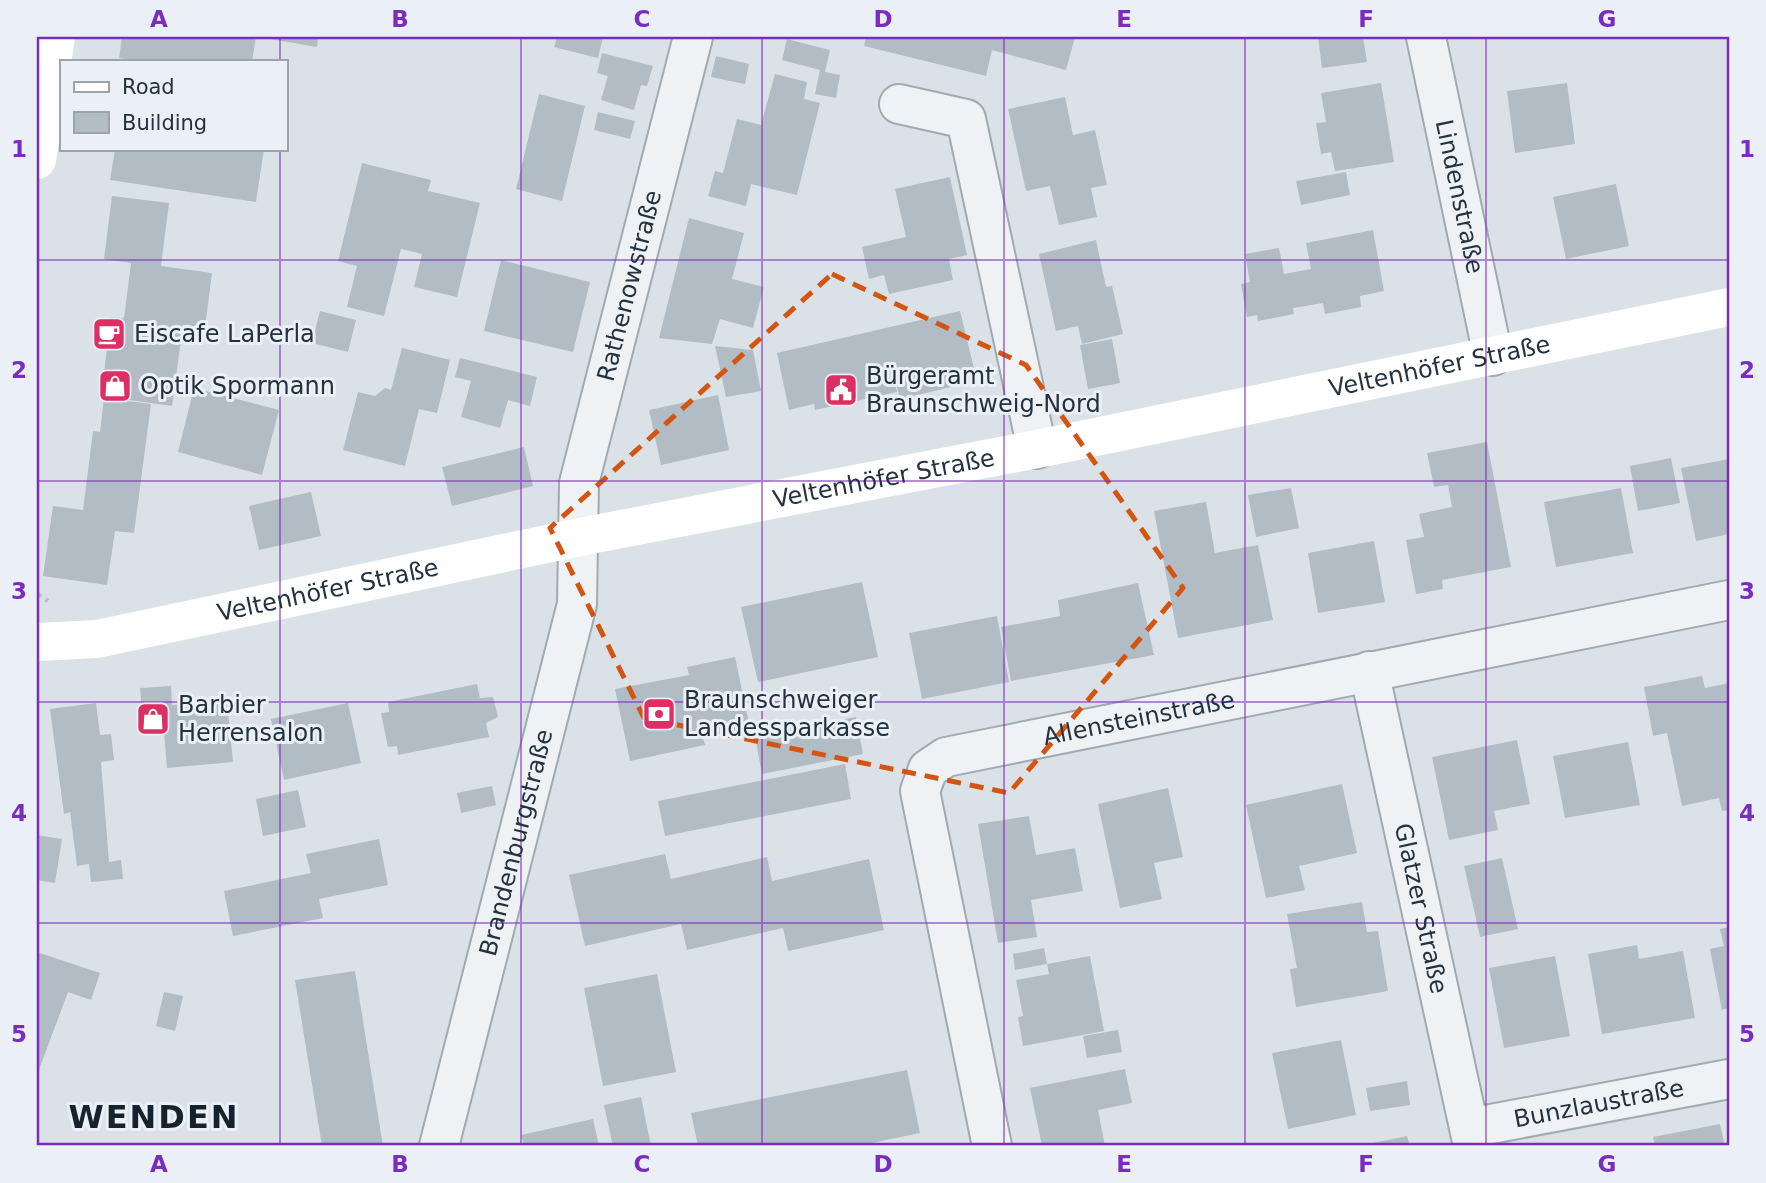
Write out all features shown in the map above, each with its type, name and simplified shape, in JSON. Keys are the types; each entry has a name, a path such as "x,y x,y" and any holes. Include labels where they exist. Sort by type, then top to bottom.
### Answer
{"street":[{"path":"37,160 43,86 56,37"},
{"name":"Rathenowstraße","path":"580,537 579,484 693,37"},
{"name":"Lindenstraße","path":"1426,37 1493,356"},
{"path":"899,104 966,119 1037,449"},
{"name":"Veltenhöfer Straße","path":"37,642 97,639 580,537 1037,449 1729,307"},
{"name":"Brandenburgstraße","path":"439,1146 577,604 580,537"},
{"name":"Allensteinstraße","path":"992,1146 920,791 928,769 946,757 1729,600"},
{"name":"Glatzer Straße","path":"1369,671 1471,1137"},
{"name":"Bunzlaustraße","path":"1471,1137 1729,1079"}],"highlighted area":[{"path":"832,274 1026,365 1183,588 1009,793 644,718 550,528"}],"building":[{"path":"122,37 256,37 252,60 119,58"},
{"path":"259,37 318,37 317,47"},
{"path":"557,37 603,37 598,58 554,47"},
{"path":"866,37 1075,37 1066,70 992,50 986,76 864,46"},
{"path":"1318,37 1363,37 1367,62 1322,68"},
{"path":"787,39 830,50 825,72 840,75 836,98 815,94 820,70 782,60"},
{"path":"602,53 653,66 647,86 641,85 634,110 601,100 608,76 597,73"},
{"path":"716,56 749,64 745,84 711,77"},
{"path":"775,74 807,82 804,99 820,103 797,195 751,184 746,206 708,196 715,171 723,173 737,119 761,125"},
{"path":"1381,83 1394,162 1335,171 1331,152 1321,154 1316,123 1326,122 1321,93"},
{"path":"1567,83 1575,144 1515,153 1507,91"},
{"path":"539,94 585,106 562,201 516,189"},
{"path":"1065,97 1073,135 1095,130 1107,185 1091,188 1097,217 1059,225 1050,186 1026,191 1008,109"},
{"path":"598,112 635,121 630,139 594,130"},
{"path":"115,150 264,150 256,202 110,180"},
{"path":"362,163 431,180 428,191 480,203 457,297 414,287 422,254 401,249 384,316 347,307 357,266 338,261"},
{"path":"1346,172 1350,195 1301,205 1296,181"},
{"path":"950,177 967,255 949,259 953,280 889,294 884,275 869,279 862,247 906,237 895,189"},
{"path":"1616,184 1629,246 1566,259 1553,197"},
{"path":"112,196 169,203 161,266 212,273 205,328 183,325 172,406 101,396 111,317 124,318 131,263 104,259"},
{"path":"689,218 744,233 732,279 764,287 753,328 720,319 712,344 659,338"},
{"path":"1373,230 1384,291 1360,296 1361,307 1325,314 1323,303 1293,308 1294,314 1258,321 1257,315 1247,317 1241,284 1250,282 1245,254 1279,248 1284,274 1311,269 1306,243"},
{"path":"1096,240 1106,287 1112,286 1123,334 1082,344 1078,326 1056,331 1039,254"},
{"path":"501,260 590,282 573,352 484,331"},
{"path":"320,311 356,320 348,352 312,343"},
{"path":"960,311 977,381 900,399 894,376 897,392 815,410 814,404 789,410 777,353"},
{"path":"1112,339 1120,383 1088,389 1080,345"},
{"path":"715,346 753,350 761,391 726,397"},
{"path":"402,348 450,360 437,413 419,409 405,466 343,450 358,392 375,396 385,388 391,390"},
{"path":"460,358 537,377 530,406 508,400 500,428 461,417 471,381 455,377"},
{"path":"194,388 279,410 262,475 178,452"},
{"path":"718,395 729,450 661,465 649,410"},
{"path":"104,398 151,404 134,533 115,531 107,585 43,576 53,506 83,510 93,431 100,432"},
{"path":"1487,442 1511,567 1442,580 1443,589 1416,594 1406,540 1424,537 1419,514 1452,507 1448,485 1434,487 1427,453"},
{"path":"524,447 533,486 452,506 442,467"},
{"path":"1671,458 1680,503 1638,511 1630,466"},
{"path":"1729,459 1729,534 1696,541 1681,468"},
{"path":"1291,488 1299,528 1256,537 1248,495"},
{"path":"1621,488 1633,553 1556,567 1544,502"},
{"path":"311,492 321,536 259,550 249,506"},
{"path":"1206,502 1215,553 1258,545 1273,620 1178,638 1154,511"},
{"path":"1374,541 1385,602 1318,613 1308,553"},
{"path":"862,582 878,657 758,682 741,607"},
{"path":"1138,583 1154,655 1011,681 1001,627 1060,616 1058,600"},
{"path":"997,616 1009,682 922,699 909,633"},
{"name":"Braunschweiger Landessparkasse","path":"735,657 750,728 703,738 705,745 630,761 615,689 689,675 687,667"},
{"path":"1702,676 1705,688 1729,683 1729,810 1722,811 1719,798 1682,806 1667,733 1653,736 1644,687"},
{"path":"477,684 480,698 493,697 498,717 486,723 489,737 398,755 397,746 388,747 381,713 389,712 388,702"},
{"path":"171,686 172,705 227,701 233,762 167,768 164,732 144,734 140,688"},
{"path":"96,703 100,735 111,734 114,760 101,762 109,862 121,860 123,879 91,882 89,864 77,866 70,812 64,814 50,709"},
{"path":"348,703 361,763 284,780 271,719"},
{"path":"856,717 863,754 762,774 755,736"},
{"path":"1517,740 1530,804 1494,811 1498,830 1449,840 1432,757"},
{"path":"1628,742 1640,805 1565,818 1553,756"},
{"path":"845,764 851,799 665,836 658,801"},
{"path":"1342,784 1357,853 1299,866 1305,890 1266,898 1246,805"},
{"path":"492,786 496,805 461,813 457,793"},
{"path":"1168,788 1183,857 1154,863 1162,899 1120,908 1098,804"},
{"path":"298,790 306,827 263,836 256,799"},
{"path":"1029,816 1036,855 1075,848 1083,891 1031,900 1037,937 998,943 978,824"},
{"path":"37,835 62,839 55,883 37,880"},
{"path":"379,839 388,885 319,899 323,918 233,936 224,891 311,873 306,854"},
{"path":"665,854 671,879 767,857 772,881 869,859 884,930 788,951 783,928 687,950 681,924 585,946 569,875"},
{"path":"1502,858 1518,929 1480,937 1464,866"},
{"path":"1362,902 1367,932 1378,931 1388,991 1296,1007 1290,969 1297,968 1287,914"},
{"path":"1729,927 1729,1008 1722,1010 1710,949 1724,946 1720,929"},
{"path":"1637,945 1639,959 1683,951 1695,1018 1602,1034 1588,954"},
{"path":"1044,948 1047,964 1015,970 1013,954"},
{"path":"37,952 100,973 91,1000 68,992 37,1075"},
{"path":"1090,956 1104,1031 1023,1046 1018,1017 1023,1016 1016,980 1049,974 1047,964"},
{"path":"1555,956 1570,1036 1504,1048 1489,968"},
{"path":"355,971 383,1146 322,1146 295,980"},
{"path":"657,974 676,1072 603,1086 584,988"},
{"path":"164,992 183,996 175,1031 156,1026"},
{"path":"1118,1030 1122,1052 1087,1058 1083,1036"},
{"path":"1341,1040 1356,1115 1288,1129 1272,1053"},
{"path":"1125,1069 1132,1103 1098,1110 1105,1146 1042,1146 1030,1088"},
{"path":"907,1070 920,1133 857,1146 698,1146 691,1113"},
{"path":"1407,1081 1410,1105 1370,1111 1366,1088"},
{"path":"641,1097 651,1146 613,1146 604,1105"},
{"path":"593,1119 599,1146 524,1146 521,1135"},
{"path":"1720,1124 1725,1146 1655,1146 1653,1137"},
{"path":"1407,1136 1410,1146 1363,1146 1363,1145"}],"place":[{"name":"Eiscafe LaPerla","path":"109,334"},
{"name":"Optik Spormann","path":"115,386"},
{"name":"Bürgeramt Braunschweig-Nord","path":"841,390"},
{"name":"Braunschweiger Landessparkasse","path":"659,714"},
{"name":"Barbier Herrensalon","path":"153,719"}],"district":[{"name":"WENDEN","path":"154,1117"}]}
